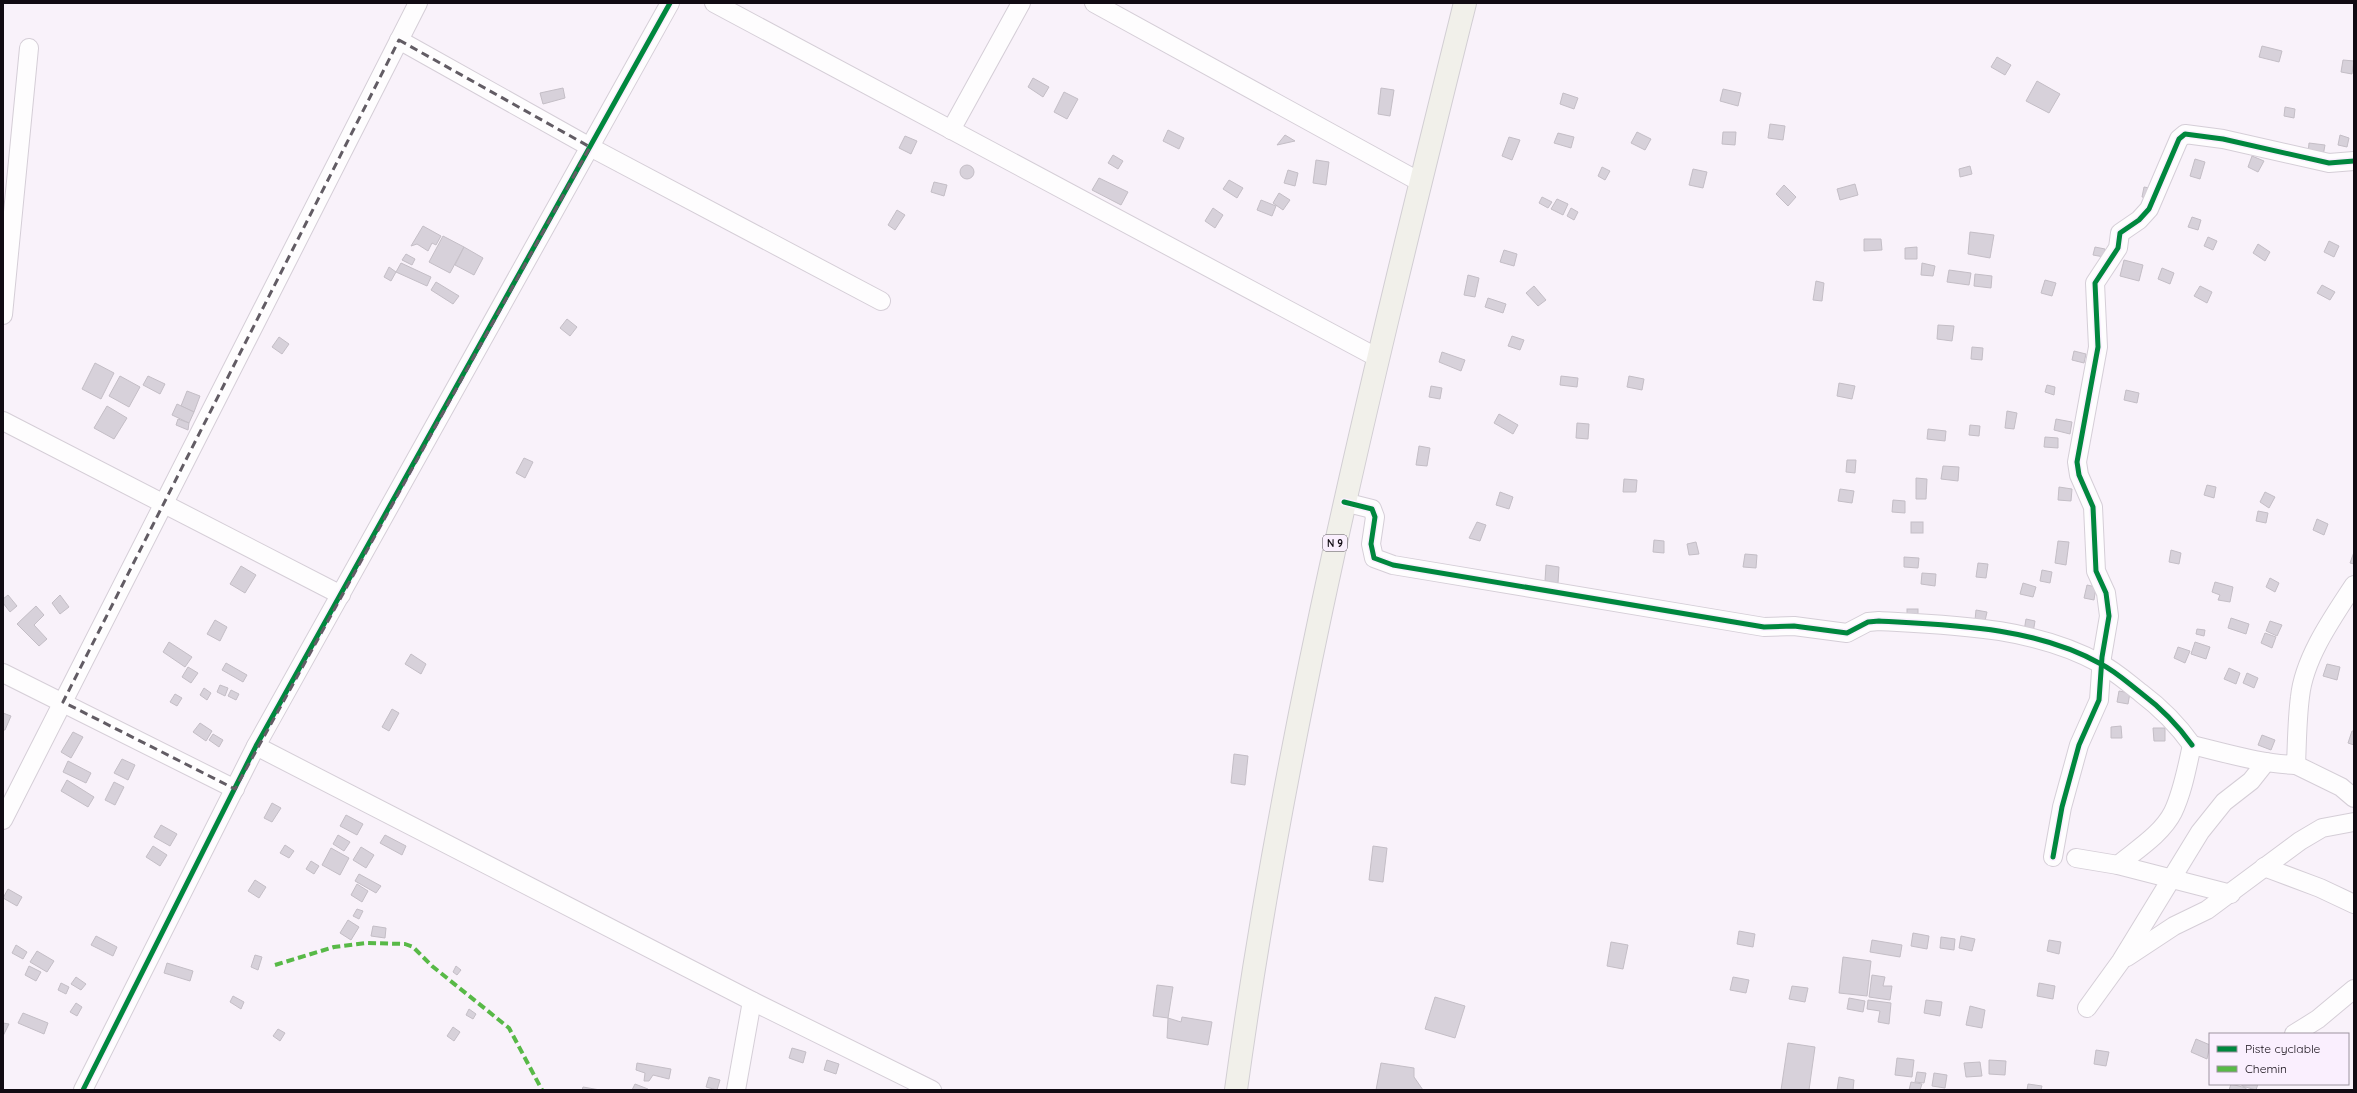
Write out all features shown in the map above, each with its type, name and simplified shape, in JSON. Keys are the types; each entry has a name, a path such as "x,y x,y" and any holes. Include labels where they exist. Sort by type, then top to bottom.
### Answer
{"main road":[{"name":"N 9","path":"1236,1090 1265,897 1311,656 1344,502 1420,182 1465,3"}],"street":[{"path":"3,820 418,3"},
{"path":"83,1090 256,746 670,3"},
{"path":"714,3 1378,358"},
{"path":"951,130 1021,3"},
{"path":"1094,3 1420,182"},
{"path":"399,40 590,147 881,301"},
{"path":"3,315 29,48"},
{"path":"2053,857 2062,807 2079,745 2099,700 2108,616 2106,593 2096,571 2093,507 2078,475 2077,462 2098,347 2095,283 2118,248 2120,233 2139,220 2150,208 2179,139 2185,134 2223,139 2329,164 2354,161"},
{"path":"3,421 340,595"},
{"path":"1344,502 1372,509 1375,517 1371,544 1374,558 1393,565 1764,627 1794,626 1847,633 1868,622 1878,621 2005,632 2047,642 2102,664 2162,710 2178,725 2192,745 2266,762 2296,765 2341,788 2354,798"},
{"path":"2296,765 2300,696 2314,652 2331,620 2354,585"},
{"path":"3,673 235,789"},
{"path":"2118,865 2156,833 2172,813 2184,781 2192,745"},
{"path":"256,746 752,1001 932,1090"},
{"path":"2087,1008 2121,961 2188,851 2216,812 2224,802 2251,781 2266,762"},
{"path":"2121,961 2174,926 2207,910 2231,894 2283,852 2322,828 2354,822"},
{"path":"2076,858 2118,865 2231,894"},
{"path":"2264,867 2320,888 2354,904"},
{"path":"2296,1033 2318,1019 2354,989"},
{"path":"736,1090 752,1001"}],"highlighted area":[{"path":"399,40 590,147 235,789 63,702"}],"building":[{"path":"2262,46 2282,51 2279,62 2259,57"},
{"path":"1997,57 2011,65 2005,75 1991,67"},
{"path":"2343,60 2354,61 2352,74 2341,72"},
{"path":"1033,78 1049,87 1043,97 1028,87"},
{"path":"2037,81 2060,94 2049,113 2026,101"},
{"path":"563,88 565,98 543,104 540,93"},
{"path":"1381,88 1394,90 1390,116 1378,114"},
{"path":"1723,89 1741,93 1738,106 1720,101"},
{"path":"1064,92 1078,99 1067,119 1054,112"},
{"path":"1563,93 1578,98 1574,109 1560,104"},
{"path":"2285,107 2295,109 2294,118 2284,116"},
{"path":"1770,124 1785,126 1783,140 1768,138"},
{"path":"1168,130 1184,138 1179,149 1163,141"},
{"path":"1637,132 1651,139 1645,150 1631,143"},
{"path":"1723,132 1736,132 1735,145 1722,144"},
{"path":"1558,133 1574,137 1571,148 1554,143"},
{"path":"1285,135 1295,141 1277,145"},
{"path":"2340,135 2349,138 2347,147 2338,145"},
{"path":"905,136 917,141 911,154 899,148"},
{"path":"1509,137 1520,140 1512,160 1502,156"},
{"path":"2309,143 2325,145 2323,156 2308,154"},
{"path":"1113,155 1123,161 1118,169 1108,163"},
{"path":"2252,156 2264,161 2258,172 2248,167"},
{"path":"2195,159 2205,162 2200,179 2190,176"},
{"path":"1316,160 1329,162 1326,185 1313,183"},
{"path":"967,165 972,167 974,172 972,177 967,179 962,177 960,172 962,167"},
{"path":"1970,166 1972,174 1960,177 1959,169"},
{"path":"1602,167 1610,171 1605,180 1598,176"},
{"path":"1693,169 1707,172 1703,188 1689,185"},
{"path":"1288,170 1298,173 1295,186 1284,183"},
{"path":"1099,178 1128,192 1121,205 1092,190"},
{"path":"1229,180 1243,188 1237,198 1223,189"},
{"path":"934,182 947,185 944,196 931,192"},
{"path":"1855,184 1858,195 1840,200 1837,189"},
{"path":"1784,185 1796,197 1788,206 1776,194"},
{"path":"2144,187 2155,189 2153,199 2142,197"},
{"path":"1279,193 1290,200 1283,210 1273,203"},
{"path":"1542,197 1552,202 1548,208 1539,203"},
{"path":"1557,199 1568,204 1563,215 1551,209"},
{"path":"1261,200 1276,206 1272,216 1257,210"},
{"path":"1213,208 1223,215 1215,228 1205,221"},
{"path":"1571,208 1578,212 1574,220 1567,216"},
{"path":"897,210 905,215 895,230 888,225"},
{"path":"2192,217 2201,220 2198,230 2188,227"},
{"path":"423,226 441,236 436,245 432,243 428,251 417,244 411,246"},
{"path":"1970,232 1994,235 1990,258 1968,254"},
{"path":"443,236 464,247 450,273 429,262"},
{"path":"2208,237 2217,241 2213,250 2204,246"},
{"path":"1864,239 1881,239 1882,250 1864,251"},
{"path":"2329,241 2339,246 2334,257 2324,252"},
{"path":"2258,244 2270,252 2265,261 2253,253"},
{"path":"464,247 483,258 474,275 455,265"},
{"path":"1917,247 1917,259 1905,259 1905,248"},
{"path":"2095,247 2105,249 2104,257 2093,255"},
{"path":"1504,250 1517,254 1514,266 1500,262"},
{"path":"406,254 415,259 412,265 402,260"},
{"path":"2124,260 2143,265 2139,281 2120,276"},
{"path":"401,263 431,277 427,286 396,272"},
{"path":"1922,263 1935,266 1933,276 1921,275"},
{"path":"389,267 396,272 391,281 384,277"},
{"path":"2162,268 2174,273 2170,284 2158,279"},
{"path":"1949,270 1971,273 1969,285 1947,282"},
{"path":"1975,274 1992,276 1991,288 1974,286"},
{"path":"1468,275 1479,278 1475,297 1464,295"},
{"path":"2045,280 2056,283 2052,296 2041,293"},
{"path":"1816,281 1824,283 1822,301 1813,300"},
{"path":"436,282 459,296 453,304 431,290"},
{"path":"2322,285 2335,292 2330,300 2317,293"},
{"path":"1534,286 1546,300 1538,306 1526,293"},
{"path":"2200,286 2212,292 2207,303 2194,296"},
{"path":"1488,298 1506,304 1503,313 1485,307"},
{"path":"567,319 577,327 570,336 560,328"},
{"path":"1938,325 1954,326 1952,341 1937,339"},
{"path":"1512,336 1524,340 1520,350 1508,346"},
{"path":"279,337 289,344 282,354 272,347"},
{"path":"1972,347 1983,348 1982,360 1971,359"},
{"path":"2074,351 2086,354 2084,363 2072,360"},
{"path":"1442,352 1465,360 1461,371 1439,362"},
{"path":"95,363 114,373 101,399 82,389"},
{"path":"120,376 140,387 129,407 109,396"},
{"path":"148,376 165,384 160,394 143,385"},
{"path":"1561,376 1578,378 1577,387 1560,385"},
{"path":"1629,376 1644,379 1642,390 1627,387"},
{"path":"1839,383 1855,386 1852,399 1837,396"},
{"path":"2047,385 2055,387 2054,395 2045,392"},
{"path":"1431,386 1442,388 1440,399 1429,397"},
{"path":"2126,390 2139,393 2137,403 2124,400"},
{"path":"187,391 200,396 194,412 181,406"},
{"path":"177,404 194,412 189,423 172,415"},
{"path":"107,406 127,418 114,439 94,428"},
{"path":"2007,411 2017,413 2014,429 2005,428"},
{"path":"1499,414 1518,425 1513,434 1494,423"},
{"path":"178,419 189,423 188,430 176,425"},
{"path":"2056,419 2072,422 2070,434 2054,430"},
{"path":"1577,423 1589,424 1588,439 1576,438"},
{"path":"1970,425 1980,426 1979,436 1969,435"},
{"path":"1928,429 1946,431 1945,441 1927,439"},
{"path":"2045,437 2058,438 2058,448 2044,447"},
{"path":"1419,446 1430,448 1427,466 1416,465"},
{"path":"524,458 533,462 525,478 516,473"},
{"path":"1847,460 1856,460 1855,473 1846,472"},
{"path":"1943,466 1959,467 1958,481 1941,479"},
{"path":"1916,478 1927,479 1926,499 1916,499"},
{"path":"1624,479 1637,480 1636,492 1623,492"},
{"path":"2207,485 2216,487 2214,498 2204,495"},
{"path":"2059,487 2072,489 2071,501 2058,500"},
{"path":"1840,489 1854,491 1852,503 1838,501"},
{"path":"1500,492 1513,497 1509,509 1496,505"},
{"path":"2265,492 2275,497 2269,508 2260,502"},
{"path":"1893,500 1905,501 1905,513 1892,512"},
{"path":"2258,511 2268,513 2266,523 2256,521"},
{"path":"2317,519 2328,524 2324,535 2313,530"},
{"path":"1477,522 1486,525 1480,541 1469,538"},
{"path":"1911,522 1923,522 1923,533 1911,533"},
{"path":"1654,540 1664,541 1664,553 1653,552"},
{"path":"2058,541 2069,542 2066,565 2055,563"},
{"path":"1696,542 1699,554 1689,555 1687,544"},
{"path":"2171,550 2181,553 2179,564 2169,562"},
{"path":"2354,552 2354,564 2350,563"},
{"path":"1745,554 1757,555 1756,568 1743,567"},
{"path":"1904,557 1919,558 1918,568 1904,567"},
{"path":"1978,563 1988,564 1986,578 1976,577"},
{"path":"1546,565 1559,567 1558,583 1545,581"},
{"path":"241,566 256,575 245,593 230,584"},
{"path":"2042,570 2052,572 2050,583 2040,581"},
{"path":"1922,573 1936,574 1935,586 1921,584"},
{"path":"2270,578 2279,583 2275,592 2266,587"},
{"path":"2215,582 2233,587 2230,602 2218,600 2220,595 2212,592"},
{"path":"2023,583 2036,587 2033,597 2020,594"},
{"path":"2087,585 2096,587 2094,600 2084,598"},
{"path":"8,595 17,606 10,612 3,603 3,599"},
{"path":"60,595 69,607 60,614 52,603"},
{"path":"36,606 44,615 34,625 47,639 39,646 17,624"},
{"path":"1907,609 1918,609 1918,620 1907,620"},
{"path":"1976,610 1987,612 1985,621 1975,620"},
{"path":"2231,618 2249,624 2246,634 2228,628"},
{"path":"2026,619 2035,621 2033,633 2024,631"},
{"path":"215,620 227,627 220,641 207,634"},
{"path":"2270,621 2282,625 2277,636 2266,631"},
{"path":"2197,629 2205,630 2204,636 2196,634"},
{"path":"2265,633 2276,637 2272,648 2261,643"},
{"path":"169,642 192,657 185,667 163,652"},
{"path":"2195,642 2210,647 2206,659 2191,654"},
{"path":"2178,647 2190,651 2185,663 2174,658"},
{"path":"411,654 426,664 421,674 405,664"},
{"path":"226,663 247,675 243,682 222,670"},
{"path":"2327,664 2340,667 2337,680 2323,676"},
{"path":"188,667 198,673 191,683 182,677"},
{"path":"2229,668 2240,673 2236,684 2224,679"},
{"path":"2247,673 2258,678 2254,688 2243,683"},
{"path":"220,685 228,688 225,696 217,692"},
{"path":"204,688 211,693 207,700 200,695"},
{"path":"231,690 239,694 236,700 228,696"},
{"path":"2119,691 2130,693 2128,704 2117,702"},
{"path":"175,694 182,698 177,706 170,702"},
{"path":"392,709 399,713 389,731 382,727"},
{"path":"3,713 11,716 5,730 3,730"},
{"path":"200,723 212,731 206,741 193,732"},
{"path":"2121,726 2122,738 2111,738 2111,727"},
{"path":"2153,728 2165,728 2165,741 2154,741"},
{"path":"2352,731 2354,731 2354,745 2348,743"},
{"path":"73,732 83,737 71,758 61,752"},
{"path":"213,734 223,740 219,747 209,740"},
{"path":"2262,735 2275,740 2271,750 2258,745"},
{"path":"1234,754 1248,756 1245,785 1231,783"},
{"path":"122,759 135,765 128,780 114,773"},
{"path":"68,761 91,773 86,783 63,772"},
{"path":"67,780 94,797 88,807 61,791"},
{"path":"114,782 124,787 115,805 105,800"},
{"path":"272,803 281,808 272,822 264,818"},
{"path":"346,815 363,824 357,835 340,826"},
{"path":"161,825 177,834 170,846 154,837"},
{"path":"338,835 350,842 344,851 333,844"},
{"path":"385,835 406,846 402,855 380,843"},
{"path":"285,845 294,851 289,858 280,853"},
{"path":"153,846 167,855 160,866 146,857"},
{"path":"1373,846 1387,848 1383,882 1369,880"},
{"path":"361,847 374,855 366,868 353,860"},
{"path":"331,848 349,858 340,875 322,865"},
{"path":"311,861 319,866 314,874 306,869"},
{"path":"359,874 381,886 376,893 355,881"},
{"path":"255,880 266,887 259,898 248,891"},
{"path":"357,884 368,891 362,902 351,895"},
{"path":"8,889 22,897 17,906 3,898"},
{"path":"357,909 363,911 359,919 353,916"},
{"path":"348,920 359,927 351,940 340,933"},
{"path":"373,926 386,928 385,938 371,936"},
{"path":"1739,931 1755,934 1753,947 1737,944"},
{"path":"1913,933 1929,936 1927,949 1911,946"},
{"path":"96,936 117,947 113,956 91,945"},
{"path":"1961,936 1975,939 1972,951 1959,948"},
{"path":"1941,937 1955,939 1954,950 1940,948"},
{"path":"1872,940 1902,945 1900,957 1870,952"},
{"path":"2049,940 2061,942 2059,954 2047,951"},
{"path":"1611,942 1628,945 1623,969 1607,966"},
{"path":"16,945 27,952 23,959 12,953"},
{"path":"37,951 54,961 47,972 30,962"},
{"path":"255,955 262,957 258,970 251,967"},
{"path":"1843,957 1871,961 1867,996 1839,993"},
{"path":"167,963 193,971 190,981 164,973"},
{"path":"29,966 41,972 36,981 25,975"},
{"path":"456,966 461,970 457,975 453,972"},
{"path":"1872,975 1885,977 1883,986 1892,986 1890,1000 1869,997"},
{"path":"76,977 86,984 81,990 71,984"},
{"path":"1733,977 1749,980 1746,993 1730,990"},
{"path":"61,983 69,987 66,994 58,990"},
{"path":"2039,983 2055,986 2053,999 2037,996"},
{"path":"1157,985 1173,987 1168,1018 1153,1016"},
{"path":"1792,986 1808,988 1805,1002 1789,999"},
{"path":"233,996 244,1002 241,1009 230,1002"},
{"path":"1435,997 1465,1006 1455,1038 1425,1029"},
{"path":"1849,998 1865,1001 1863,1012 1847,1009"},
{"path":"1868,1000 1891,1003 1889,1024 1878,1022 1880,1011 1867,1009"},
{"path":"1926,1000 1942,1002 1940,1016 1924,1013"},
{"path":"76,1003 82,1007 77,1016 70,1012"},
{"path":"1970,1006 1985,1010 1982,1028 1966,1025"},
{"path":"469,1009 476,1014 473,1019 466,1015"},
{"path":"23,1013 48,1023 44,1034 18,1023"},
{"path":"1182,1017 1212,1022 1208,1045 1167,1038 1168,1018 1181,1022"},
{"path":"3,1023 9,1024 3,1036"},
{"path":"453,1027 460,1032 454,1041 447,1036"},
{"path":"278,1029 285,1033 280,1041 273,1036"},
{"path":"2196,1039 2209,1045 2207,1059 2191,1052"},
{"path":"1788,1043 1815,1047 1809,1090 1781,1090"},
{"path":"792,1048 806,1052 803,1063 789,1058"},
{"path":"2096,1050 2109,1052 2106,1066 2094,1064"},
{"path":"1897,1058 1914,1060 1912,1077 1895,1075"},
{"path":"827,1060 839,1064 836,1074 824,1070"},
{"path":"1989,1060 2006,1061 2005,1075 1989,1074"},
{"path":"1980,1062 1982,1076 1966,1077 1964,1063"},
{"path":"637,1063 671,1069 669,1079 653,1075 649,1081 644,1081 645,1073 636,1070"},
{"path":"1381,1063 1414,1068 1414,1077 1423,1090 1376,1090"},
{"path":"1917,1072 1926,1073 1924,1083 1915,1082"},
{"path":"1934,1073 1947,1075 1945,1088 1932,1086"},
{"path":"709,1077 720,1080 717,1090 706,1087"},
{"path":"1839,1077 1854,1080 1853,1090 1837,1090"},
{"path":"1911,1082 1922,1084 1920,1090 1909,1090"},
{"path":"635,1084 648,1089 648,1090 632,1090"},
{"path":"2028,1084 2042,1086 2041,1090 2027,1090"},
{"path":"2231,1085 2246,1088 2246,1090 2229,1090"},
{"path":"2242,1085 2258,1085 2256,1090"},
{"path":"583,1087 600,1090 582,1090"}],"marked path":[{"path":"275,965 334,947 366,943 405,944 413,947 432,966 509,1028 542,1090"}],"cycle path":[{"path":"83,1090 256,746 670,3"},
{"path":"2053,857 2062,807 2079,745 2099,700 2102,657 2109,616 2106,593 2096,571 2093,507 2079,475 2077,462 2098,347 2095,283 2118,248 2120,233 2139,220 2149,209 2179,139 2185,134 2223,139 2329,163 2354,161"},
{"path":"1344,502 1372,509 1375,517 1371,544 1374,558 1393,565 1764,627 1794,626 1847,633 1868,622 1907,622 1993,630 2049,642 2076,652 2101,664 2116,674 2148,699 2175,723 2192,745"}]}
